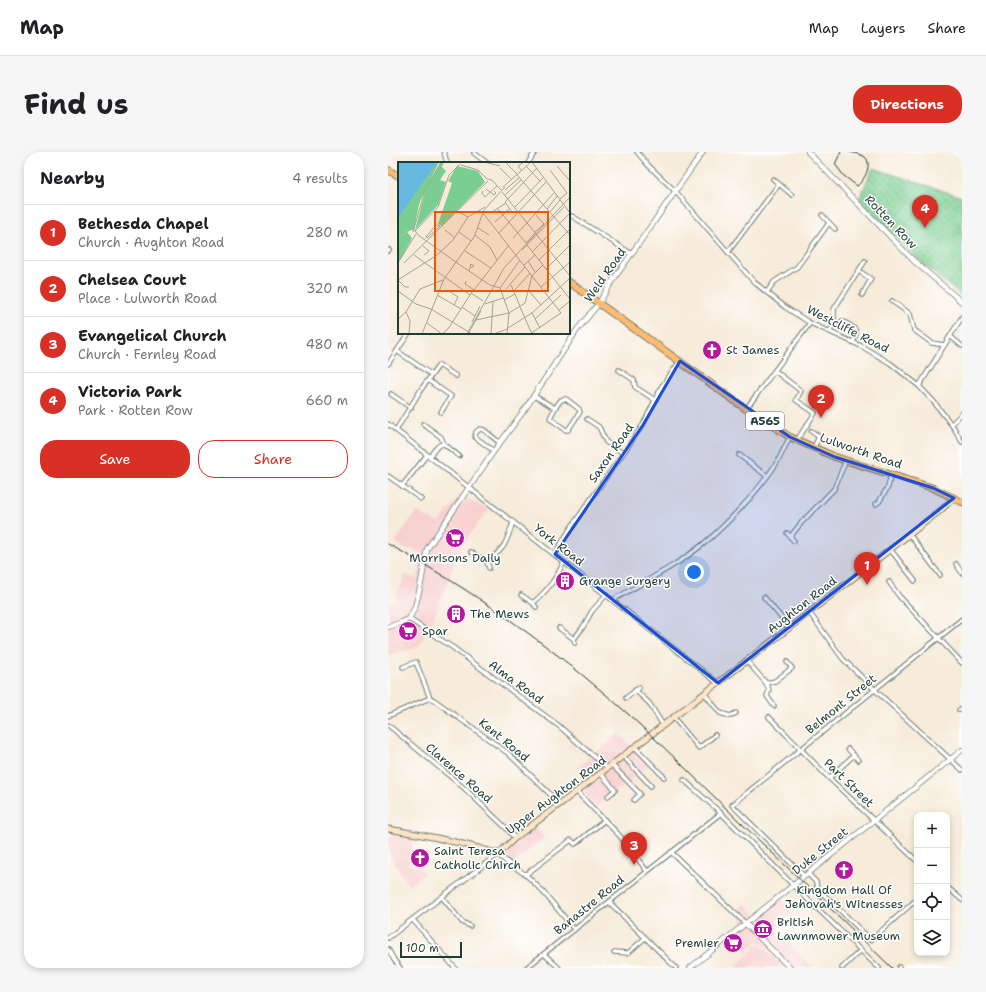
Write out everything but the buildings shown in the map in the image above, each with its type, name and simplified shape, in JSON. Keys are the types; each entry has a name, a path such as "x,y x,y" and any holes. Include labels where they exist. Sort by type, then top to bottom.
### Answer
{"highway":[{"path":"388,170 398,175"},
{"name":"A565","path":"570,283 599,303"},
{"name":"Lulworth Road","path":"599,303 746,409 790,437 846,460 933,488 962,502"}],"main road":[{"name":"Aughton Road","path":"718,683 941,510 954,498"},
{"name":"Upper Aughton Road","path":"498,854 515,838 601,774 718,683"},
{"path":"388,829 434,837 498,854"}],"street":[{"path":"444,152 447,162"},
{"path":"529,162 536,152"},
{"name":"Westcliffe Road","path":"637,152 676,192 754,282 785,307 810,323 853,342 890,363 919,386 934,402 952,424 962,441"},
{"name":"Weld Road","path":"409,619 415,607 420,588 427,549 494,451 534,396 576,332 599,303 703,152"},
{"name":"Rotten Row","path":"808,152 914,261 962,302"},
{"path":"474,153 486,162"},
{"path":"774,179 792,195"},
{"path":"728,252 779,184"},
{"path":"822,215 835,229"},
{"path":"572,216 632,254"},
{"path":"767,292 774,282 798,266 829,223"},
{"path":"830,331 834,323 834,309 865,261"},
{"path":"859,271 871,279 862,295"},
{"path":"892,301 910,314 914,330 932,343 944,345"},
{"path":"919,386 962,317"},
{"path":"842,321 855,328 857,331 853,342"},
{"path":"746,409 810,323"},
{"path":"388,364 408,334"},
{"path":"950,336 962,346"},
{"path":"396,351 432,376"},
{"name":"Saxon Road","path":"555,554 570,529 643,425 662,386 680,361"},
{"path":"396,430 422,388 439,365 456,376"},
{"path":"619,370 634,380 635,387 655,400"},
{"path":"775,371 801,391 796,400 815,413 797,440"},
{"path":"428,381 451,396 441,412"},
{"path":"391,394 410,408"},
{"path":"534,396 555,408"},
{"path":"566,399 579,409 580,412 568,430 558,425 550,418 555,408 561,400 566,399"},
{"path":"952,424 962,414"},
{"path":"587,419 599,427 606,442 623,453"},
{"name":"York Road","path":"388,424 718,683"},
{"path":"423,424 441,437 444,444 459,456"},
{"path":"494,451 475,437 476,432 480,429 484,430 500,443"},
{"path":"811,431 818,436 814,447"},
{"path":"613,600 664,571 702,545 752,495 776,464 790,437"},
{"path":"402,486 438,446 444,444"},
{"path":"739,455 767,476"},
{"path":"790,537 802,522 834,489 846,460"},
{"path":"876,504 879,502 888,487 891,474"},
{"path":"388,476 421,499"},
{"path":"487,562 501,551 507,541 513,522"},
{"path":"787,533 794,541"},
{"path":"909,534 940,575"},
{"path":"890,549 915,581"},
{"path":"471,552 487,562 489,568"},
{"path":"533,603 546,592 556,578 564,562"},
{"path":"956,564 962,573"},
{"path":"889,582 899,596 962,663"},
{"path":"521,595 533,603 536,607"},
{"path":"559,628 574,641 592,611 606,595"},
{"path":"764,597 789,627"},
{"path":"809,612 843,659 874,690 962,770"},
{"path":"388,627 400,624 409,619"},
{"name":"Alma Road","path":"409,619 452,647 558,725 640,794 634,800"},
{"name":"Belmont Street","path":"806,875 732,805 962,619"},
{"path":"746,660 766,683 769,690 767,696 774,706"},
{"path":"388,716 430,698 416,662 403,667"},
{"path":"766,683 776,681 792,668 787,662"},
{"path":"626,698 639,688"},
{"path":"635,690 649,703 663,725"},
{"path":"705,694 720,713 730,716 736,713"},
{"name":"Kent Road","path":"430,698 509,754 560,804"},
{"path":"673,717 699,748 715,735"},
{"name":"Part Street","path":"769,717 800,750 873,821 914,858"},
{"name":"Clarence Road","path":"388,725 464,788 515,838"},
{"path":"635,747 664,776"},
{"path":"848,749 858,760"},
{"name":"Duke Street","path":"690,968 962,750"},
{"path":"830,778 854,755"},
{"path":"623,756 651,786"},
{"path":"601,774 615,790 608,796"},
{"path":"684,780 721,813 793,886 879,968"},
{"path":"577,792 605,820 648,871"},
{"name":"Banastre Road","path":"526,968 721,813"},
{"path":"525,875 571,840 575,844 605,820"},
{"path":"671,852 790,968"},
{"path":"498,854 502,860 525,875 545,893 574,930"},
{"name":"Upper Aughton Road","path":"388,938 498,854"},
{"path":"806,875 816,882 817,888 871,940 914,902"},
{"path":"950,890 962,900"},
{"path":"442,897 462,922 470,926"},
{"path":"609,902 676,968"},
{"path":"413,920 456,968"},
{"path":"614,952 628,953 645,938"},
{"path":"388,949 400,968"},
{"path":"842,968 861,950"},
{"path":"544,954 559,968"}],"highlighted area":[{"path":"680,361 790,437 835,457 933,488 954,498 718,683 555,554 643,425"}],"shaded area":[{"path":"460,495 489,509 462,545 431,625 417,648 388,655 388,603 394,602 405,575 417,579 421,554 411,548 409,551 395,542 416,512 439,523"},
{"path":"619,734 649,765 596,807 582,793 592,784 579,767"},
{"path":"536,828 544,838 512,863 503,854"},
{"path":"394,834 414,837 408,865 417,866 424,873 409,885 398,870 399,869 388,852 388,839"},
{"path":"781,897 793,913 776,928 812,968 791,968 758,940 747,951 732,939 743,923 737,912 745,904 758,916"},
{"path":"759,943 786,968 735,968"}],"green space":[{"path":"873,168 962,197 962,297 917,258 859,199"}],"railway":[{"path":"841,152 835,164 844,176 857,186 860,184 867,172 868,164 867,160 862,155 849,152"},
{"path":"388,544 419,561 479,599 537,639 592,683 650,734 892,968"}],"place":[{"name":"Victoria Park","path":"925,228"},
{"name":"St James","path":"712,350"},
{"name":"Chelsea Court","path":"821,418"},
{"name":"Morrisons Daily","path":"455,538"},
{"name":"Grange Surgery","path":"565,581"},
{"name":"Bethesda Chapel","path":"867,585"},
{"name":"The Mews","path":"456,614"},
{"name":"Spar","path":"408,631"},
{"name":"Saint Teresa Catholic Chirch","path":"420,858"},
{"name":"Evangelical Church","path":"634,865"},
{"name":"Kingdom Hall Of Jehovah's Witnesses","path":"844,870"},
{"name":"British Lawnmower Museum","path":"763,929"},
{"name":"Premier","path":"733,943"}]}
